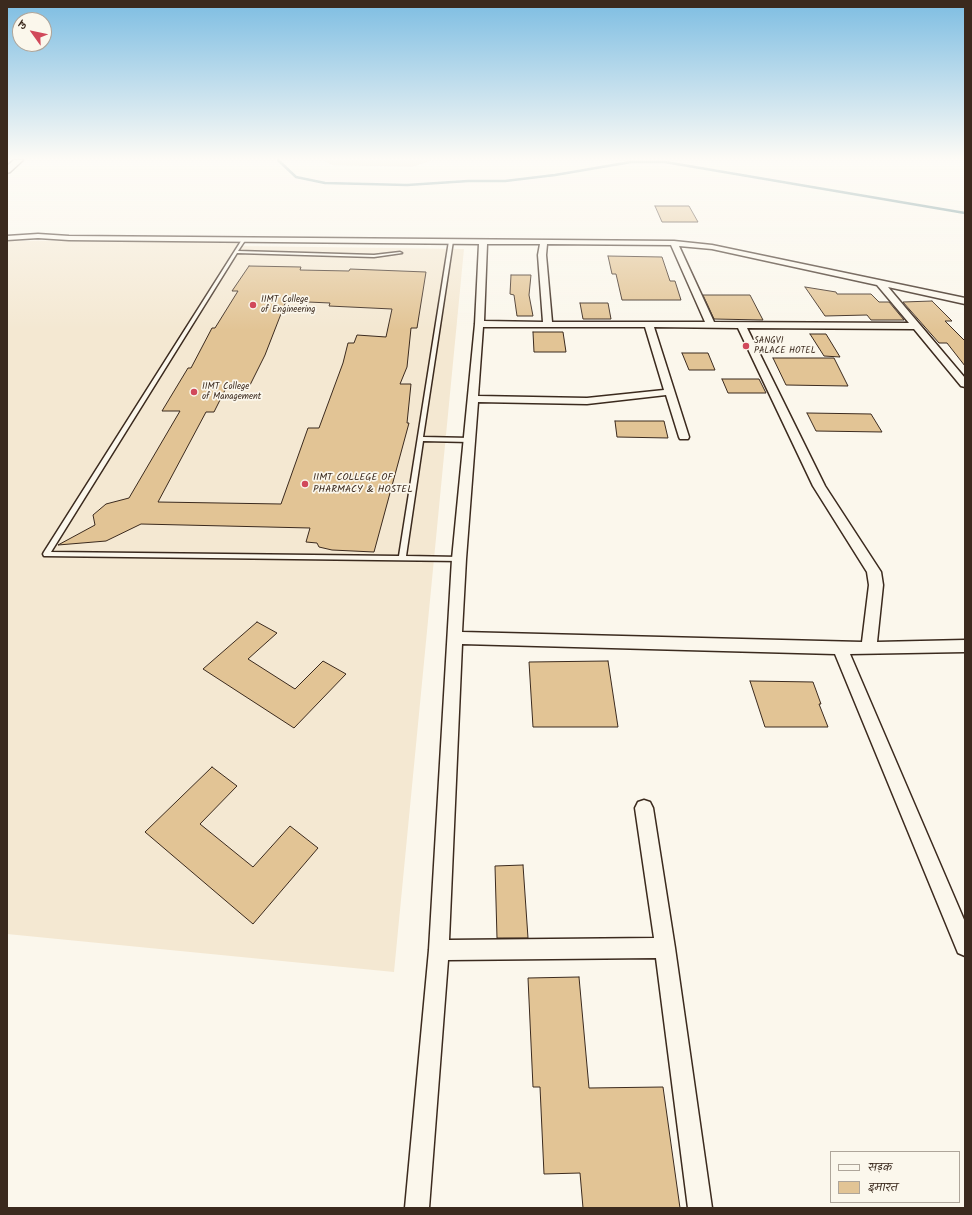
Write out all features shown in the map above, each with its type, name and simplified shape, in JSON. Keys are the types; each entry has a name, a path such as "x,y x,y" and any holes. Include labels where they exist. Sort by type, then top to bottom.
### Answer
{"street":[{"path":"7,238 38,236 69,238 674,243 712,247 965,301"},
{"path":"417,1208 439,950 460,559 479,324 483,241"},
{"path":"544,242 542,255 548,324"},
{"path":"674,243 711,325"},
{"path":"880,283 963,380"},
{"path":"479,324 916,326"},
{"path":"649,325 684,437"},
{"path":"742,326 819,486 874,572 876,585 869,647"},
{"path":"473,399 587,400 670,392"},
{"path":"456,638 840,648 965,646"},
{"path":"840,648 965,946"},
{"path":"644,808 665,948 700,1208"},
{"path":"439,950 665,948"}],"lane":[{"path":"244,239 46,554 460,559"},
{"path":"402,558 451,241"},
{"path":"236,252 374,256 400,253"},
{"path":"420,439 470,440"}],"shaded area":[{"name":"IIMT College of Engineering","path":"244,239 240,246 464,249 394,972 7,934 7,241"}],"building":[{"path":"660,217 695,217 698,222 662,222"},
{"path":"608,256 662,257 670,281 675,281 681,300 622,300 616,274 612,274"},
{"path":"249,266 301,267 300,270 349,271 350,269 426,272 417,328 411,328 407,367 400,384 411,384 407,423 409,423 374,552 332,550 319,547 317,543 306,542 310,528 141,524 106,541 58,545 95,525 93,515 106,504 129,498 180,411 162,411 188,368 191,368 212,328 215,328 238,291 232,291","holes":["286,301 330,303 329,306 392,309 386,337 357,335 354,343 348,343 343,363 319,428 308,428 281,504 158,502 206,412 214,412 227,386 249,387 265,355"]},
{"path":"511,275 531,275 529,295 533,316 517,316 514,295 510,294"},
{"path":"805,287 836,292 837,294 871,294 879,302 889,302 904,320 871,320 867,315 825,316"},
{"path":"703,295 750,295 763,320 714,319"},
{"path":"932,301 952,321 945,321 965,341 965,366 947,343 939,343 903,302"},
{"path":"580,303 608,303 611,319 583,319"},
{"path":"533,332 563,332 566,352 534,352"},
{"path":"810,334 826,334 840,357 824,356"},
{"path":"682,353 708,353 715,370 689,370"},
{"path":"773,358 834,358 848,386 786,385"},
{"path":"722,379 759,379 766,393 728,393"},
{"path":"807,413 871,414 882,432 816,431"},
{"path":"615,421 664,421 668,438 617,437"},
{"path":"257,622 277,633 248,659 295,689 323,661 346,674 294,728 203,669"},
{"path":"608,661 618,727 533,727 529,662"},
{"path":"750,681 813,682 821,704 819,704 828,727 765,727"},
{"path":"212,767 237,786 200,824 253,867 290,826 318,848 253,924 145,832"},
{"path":"523,865 528,938 497,938 495,866"},
{"path":"579,977 589,1088 663,1087 680,1208 583,1208 580,1173 544,1174 540,1087 533,1087 528,978"}],"place":[{"name":"IIMT College of Engineering","path":"253,305"},
{"name":"SANGVI PALACE HOTEL","path":"746,346"},
{"name":"IIMT College of Management","path":"194,392"},
{"name":"IIMT COLLEGE OF PHARMACY & HOSTEL","path":"305,484"}]}
